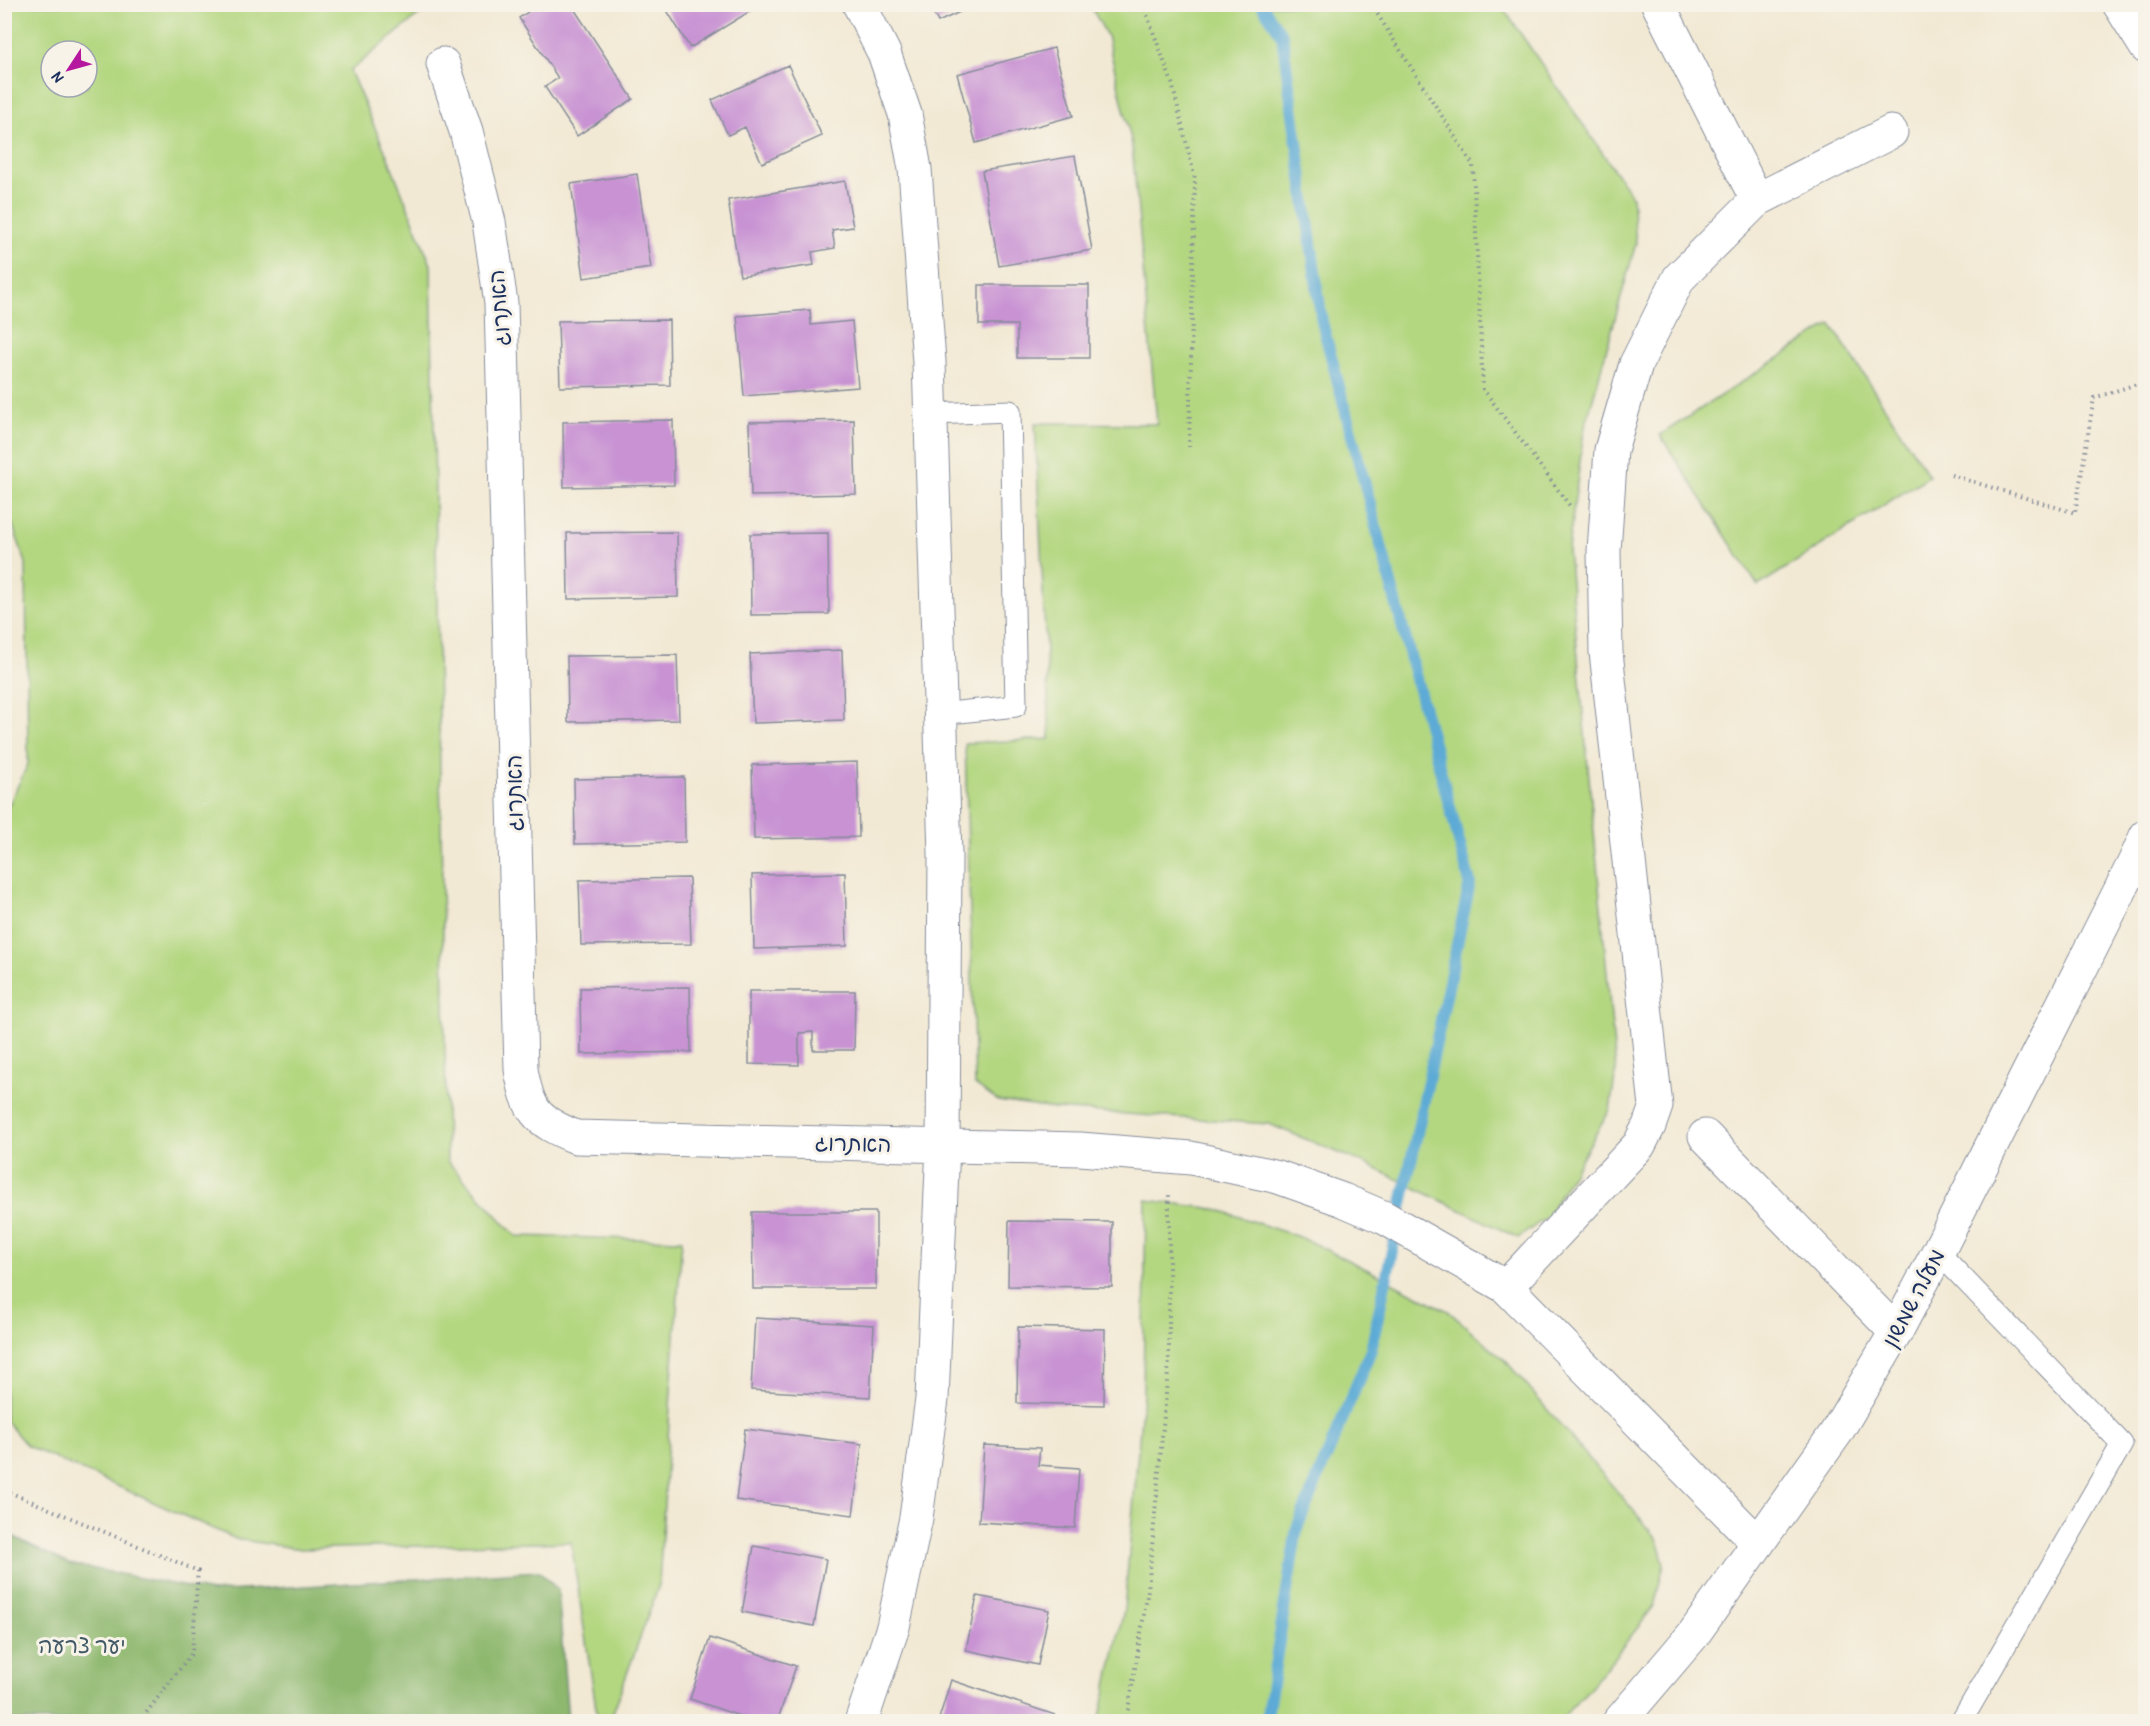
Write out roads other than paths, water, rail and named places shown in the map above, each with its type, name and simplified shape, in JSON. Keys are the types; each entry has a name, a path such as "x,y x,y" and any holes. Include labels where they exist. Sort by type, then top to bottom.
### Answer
{"street":[{"path":"859,4 884,53 905,114 915,169 929,362 945,854 943,1145 932,1399 916,1518 893,1627 861,1722"},
{"path":"1658,4 1757,200"},
{"path":"2119,4 2145,47"},
{"name":"האתרוג","path":"443,64 466,131 489,222 501,303 520,1069 531,1108 550,1127 576,1137 1080,1149 1191,1158 1278,1177 1343,1200 1385,1218 1506,1287 1758,1543"},
{"path":"1506,1287 1639,1145 1650,1126 1656,1106 1606,652 1604,551 1611,450 1636,364 1679,278 1757,200 1891,132"},
{"name":"מעלה שמשון","path":"1619,1722 1693,1635 1836,1433 1896,1332 2135,861 2145,836"},
{"path":"1705,1136 1896,1332"}],"lane":[{"path":"931,414 1010,411 1016,706 940,714"},
{"path":"1938,1252 2122,1444 1961,1722"}],"waterway":[{"path":"1261,4 1282,35 1322,322 1470,883 1371,1350 1297,1528 1266,1722"}],"park label":[{"name":"יער צרעה","path":"82,1645"}]}
